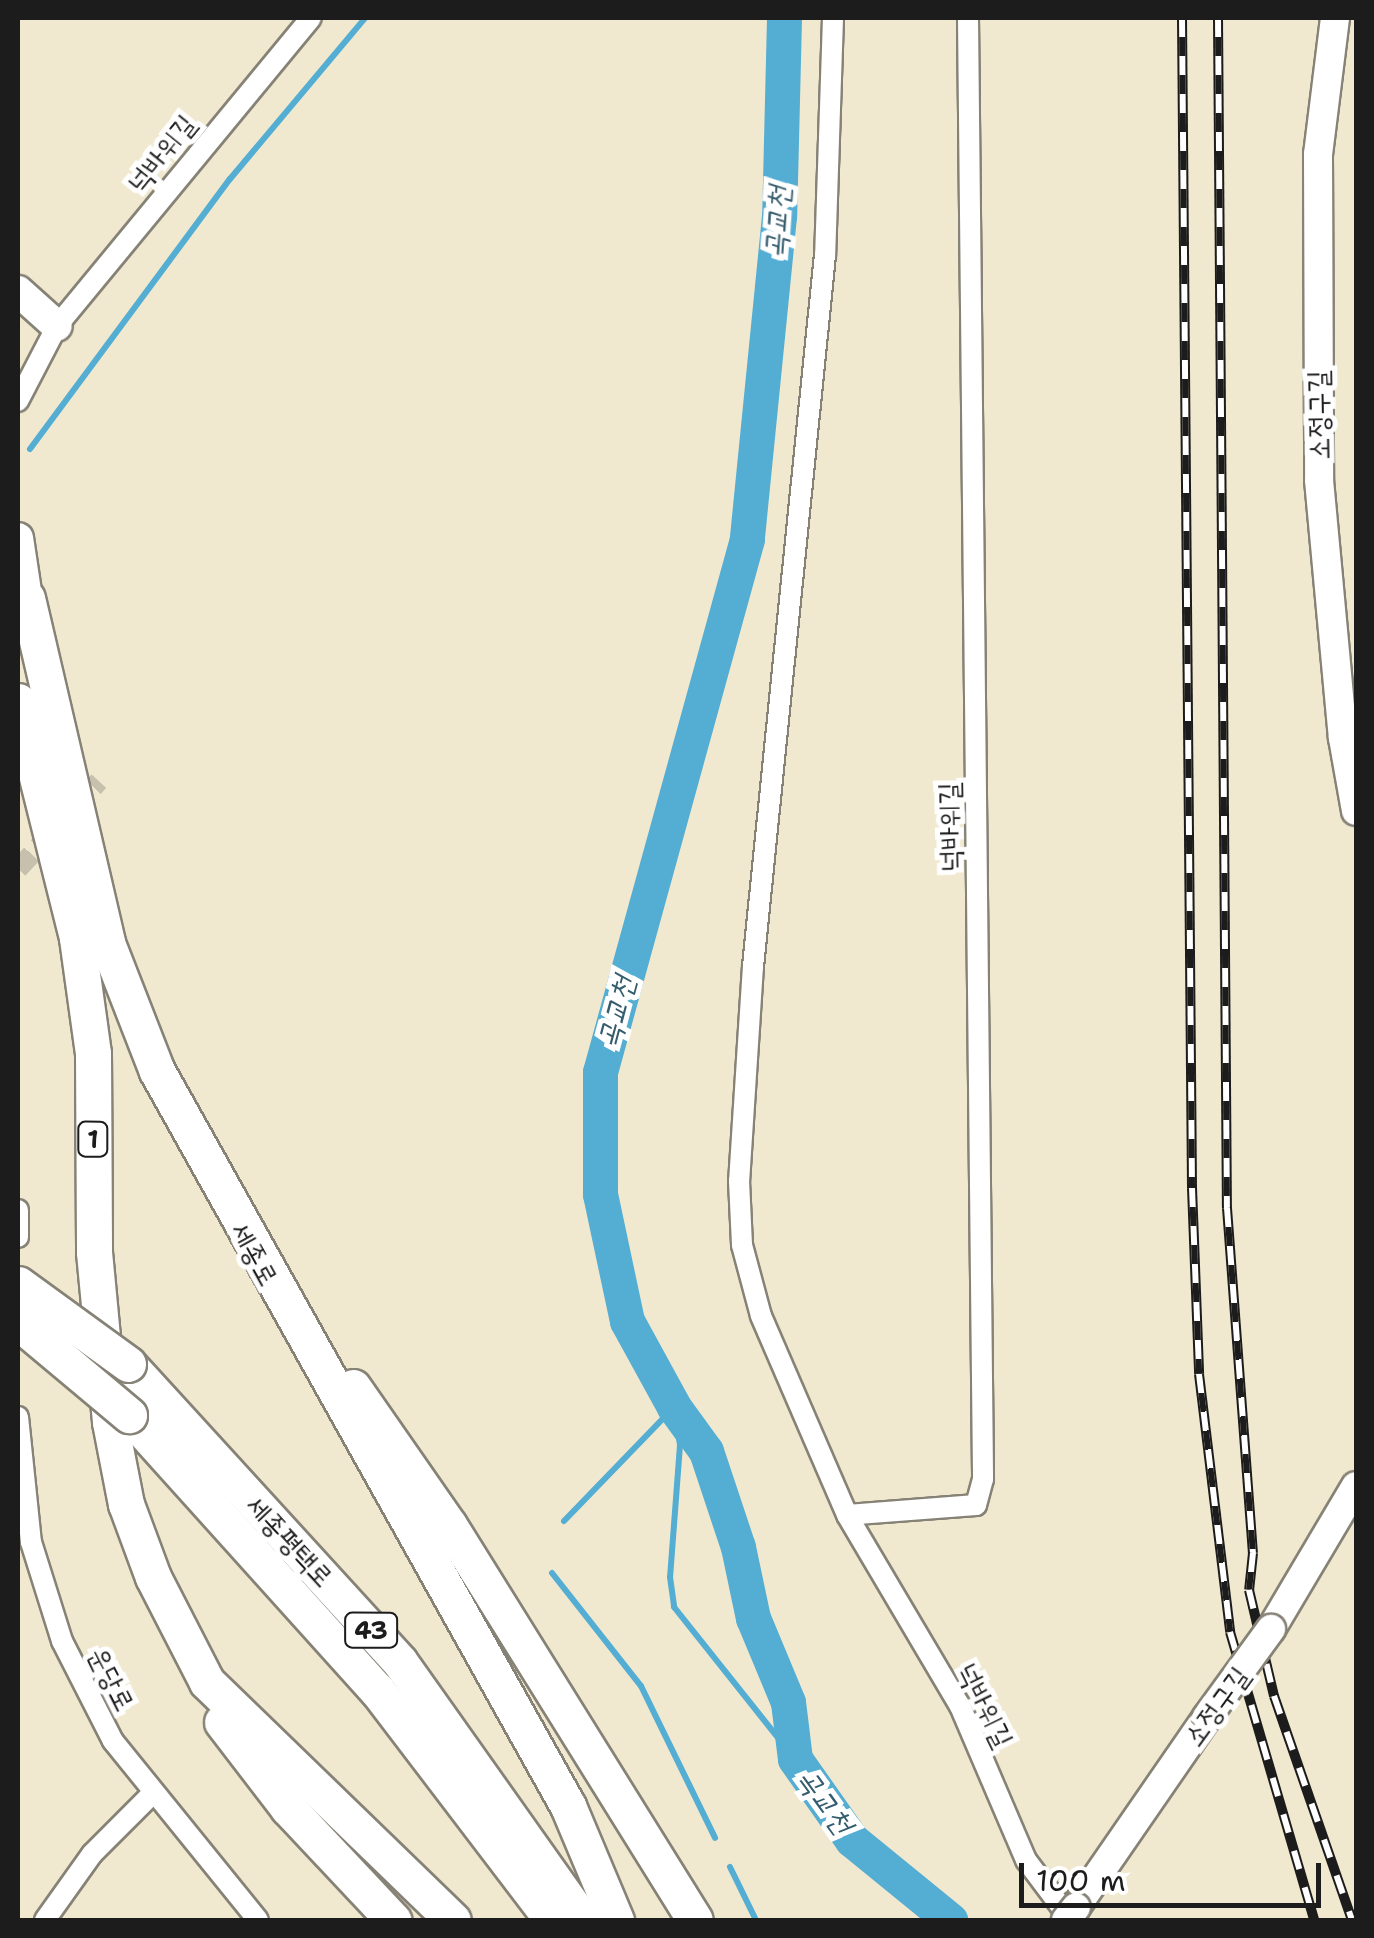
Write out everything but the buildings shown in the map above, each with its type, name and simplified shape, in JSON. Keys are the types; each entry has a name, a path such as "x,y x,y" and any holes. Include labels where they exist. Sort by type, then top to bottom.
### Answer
{"highway":[{"name":"세종로","path":"27,598 107,943 157,1071 235,1218 568,1806 616,1920"},
{"name":"1","path":"18,701 77,938 92,1054 94,1252 110,1422 126,1504 154,1578 207,1682 453,1920"},
{"path":"235,1218 449,1525 696,1920"},
{"name":"세종평택로","path":"18,1284 128,1364 400,1662 584,1920"},
{"name":"세종평택로","path":"18,1322 129,1415 377,1690 552,1920"},
{"path":"154,1578 194,1685 288,1808 394,1920"}],"main road":[{"path":"18,291 57,326"},
{"name":"세종로","path":"18,538 27,598"}],"street":[{"name":"넉바위길","path":"18,401 57,326 312,18"},
{"name":"넉바위길","path":"834,18 825,254 753,966 740,1181 742,1245 761,1316 846,1515 960,1706 1026,1860 1071,1916"},
{"name":"넉바위길","path":"846,1515 976,1506 983,1479 968,18"},
{"name":"소정구길","path":"1335,18 1318,154 1319,480 1343,738 1356,811"},
{"path":"18,1210 18,1237"},
{"name":"운당로","path":"18,1417 31,1542 62,1641 113,1741 152,1794 258,1920"},
{"name":"소정구길","path":"1071,1916 1270,1630 1356,1486"},
{"path":"44,1920 92,1854 152,1794"}],"waterway":[{"path":"30,449 230,179 365,18"},
{"name":"곡교천","path":"784,18 779,216 747,539 600,1072 600,1194 627,1321 674,1407 706,1451 738,1547 753,1618 788,1702 795,1759 852,1840 950,1920"},
{"path":"674,1407 680,1445 670,1577 674,1607 795,1759"},
{"path":"564,1521 673,1408"},
{"path":"552,1573 641,1686 715,1838"},
{"path":"730,1867 756,1920"}],"tunnel":[{"path":"73,809 99,781"},
{"path":"18,869 54,830"}],"railway":[{"path":"1182,18 1192,1188 1199,1374 1230,1632 1314,1920"},
{"path":"1218,18 1227,1208 1253,1553 1249,1590 1274,1696 1352,1920"}]}
